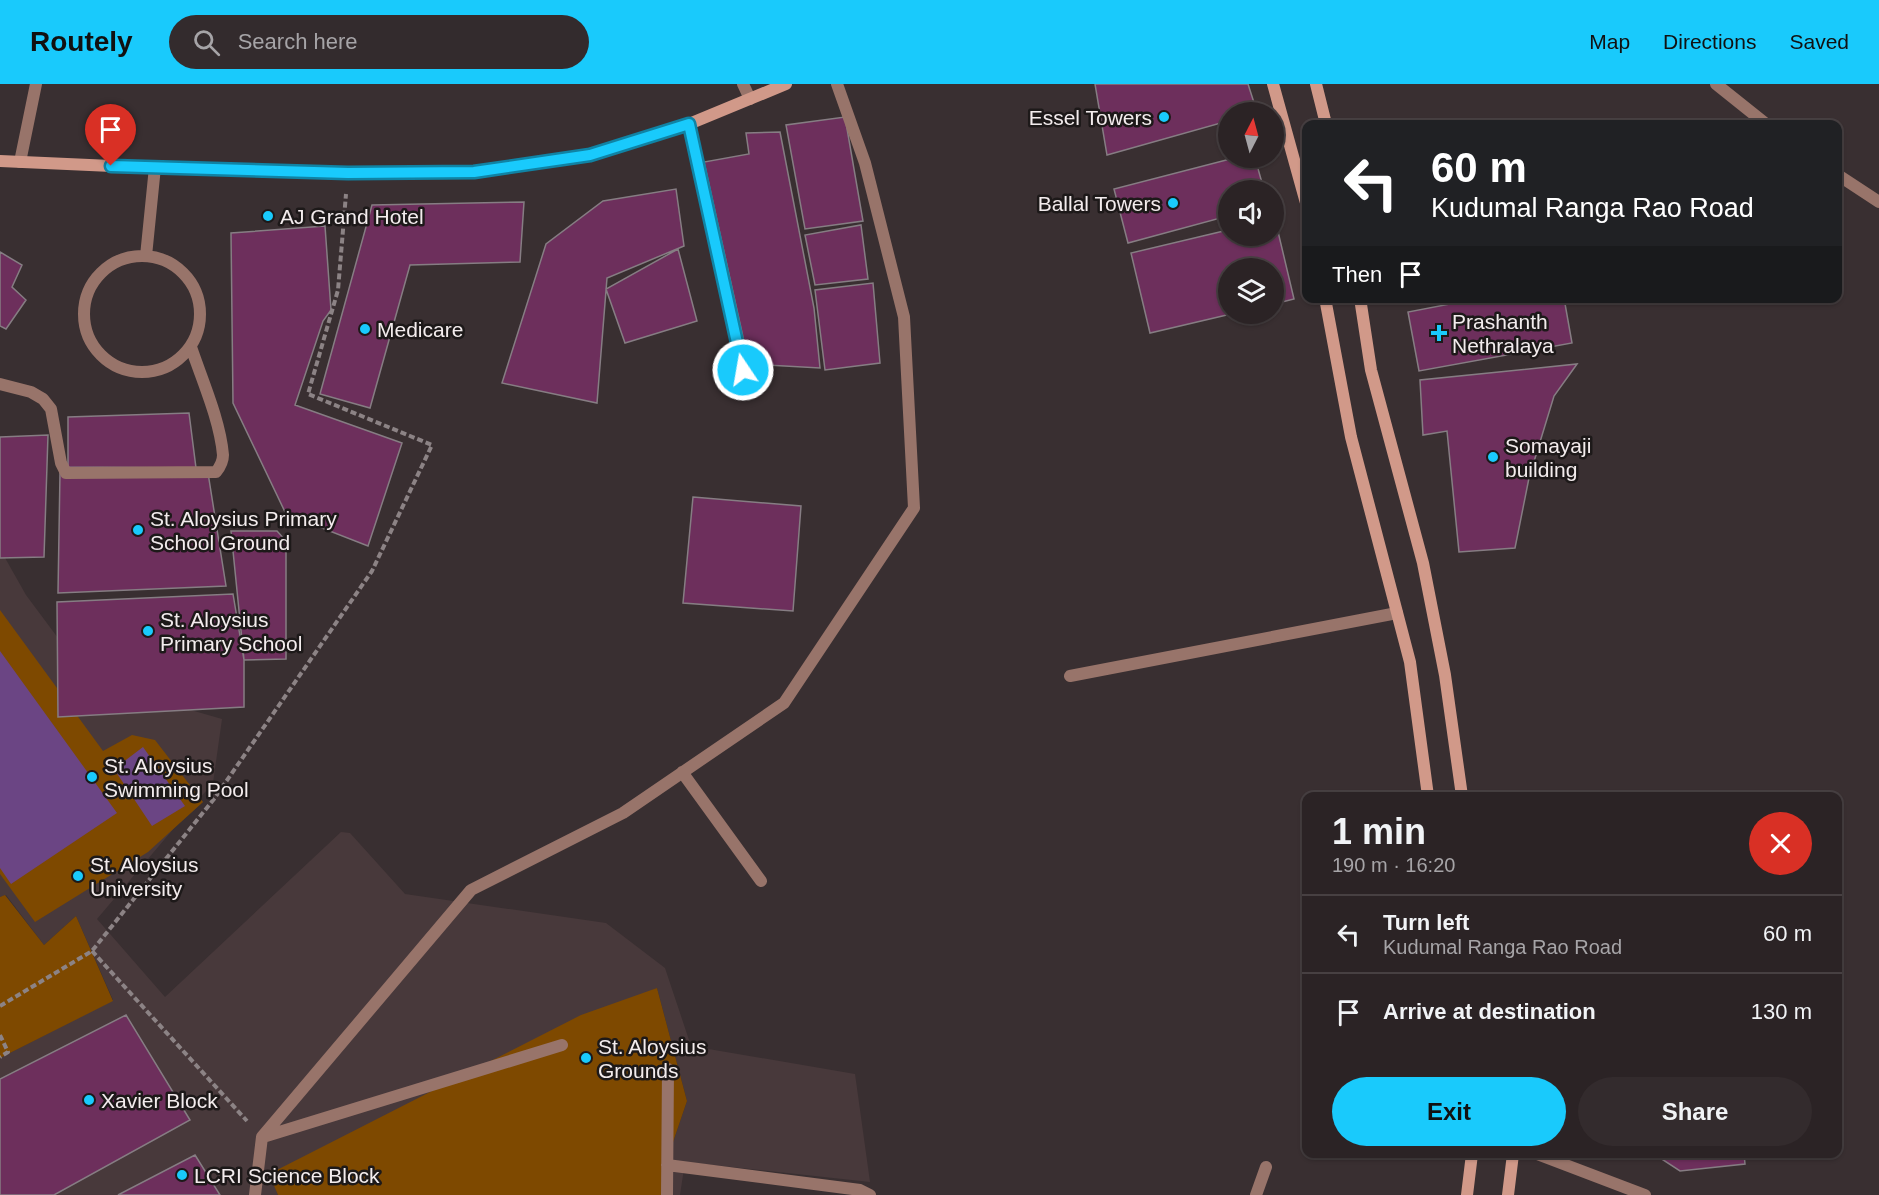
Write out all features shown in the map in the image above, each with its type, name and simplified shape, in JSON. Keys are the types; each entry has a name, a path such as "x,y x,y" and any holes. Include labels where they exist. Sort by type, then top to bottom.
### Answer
{"main road":[{"path":"0,161 348,173 474,172 590,155 689,124 786,84"},
{"path":"1273,84 1302,189"},
{"path":"1316,84 1325,120"},
{"path":"1326,303 1351,437 1410,662 1427,792"},
{"path":"1361,303 1371,370 1423,563 1445,675 1461,792"},
{"path":"1467,1195 1472,1158"},
{"path":"1508,1195 1513,1158"}],"street":[{"path":"20,162 36,84"},
{"path":"743,84 750,99"},
{"path":"255,1195 262,1137 471,891 623,813 784,703 914,508 904,317 865,163 837,84"},
{"path":"1716,84 1761,120"},
{"path":"689,124 743,370"},
{"path":"146,256 155,168"},
{"path":"1842,178 1879,202"},
{"path":"146,256 165,261 183,272 195,289 200,308 199,328 191,347 177,362 159,371 139,373 119,368 103,359 91,345 84,328 83,310 87,292 97,276 111,264 127,257 146,256"},
{"path":"0,384 31,392 43,399 51,409 62,464 66,473 216,472 221,466 223,457 214,419 191,347"},
{"path":"1070,676 1397,613"},
{"path":"682,772 761,881"},
{"path":"262,1137 562,1045"},
{"path":"667,1195 668,1069"},
{"path":"1548,1158 1645,1195"},
{"path":"668,1165 860,1190 870,1195"},
{"path":"1256,1195 1266,1167"}],"path":[{"path":"0,1006 92,951 214,799 372,571 432,445 308,394 338,290 348,173"},
{"path":"92,951 262,1137"},
{"path":"0,1035 8,1052 0,1057"}],"shaded area":[{"name":"St. Aloysius University","path":"0,549 26,595 90,681 222,719 213,783 200,798 203,802 175,827 97,919 165,997 341,832 350,833 405,894 606,923 665,968 691,1046 855,1074 870,1182 685,1162 680,1195 667,1195 670,1151 687,1101 657,988 270,1174 278,1195 54,1195 190,1120 0,1079 0,1058 113,1000 76,916 44,945 6,895 0,897"},
{"name":"St. Aloysius Swimming Pool","path":"0,610 103,751 132,735 155,740 203,802 148,852 35,922 0,874"},
{"name":"St. Aloysius Swimming Pool","path":"0,651 117,813 11,884 0,868"},
{"name":"St. Aloysius Swimming Pool","path":"143,747 185,806 152,826 114,769"},
{"path":"5,895 44,945 76,916 113,1001 0,1058 0,897"},
{"name":"St. Aloysius Grounds","path":"657,988 687,1101 670,1151 667,1195 278,1195 269,1174 581,1015"}],"building":[{"name":"Essel Towers","path":"1095,84 1248,84 1254,102 1218,102 1218,124 1107,155"},
{"path":"845,117 863,221 805,229 786,125"},
{"path":"780,132 814,308 820,368 749,364 704,162 749,154 746,133"},
{"name":"Ballal Towers","path":"1218,162 1218,168 1258,168 1261,180 1218,180 1218,219 1128,243 1114,189"},
{"path":"676,189 684,246 607,278 597,403 502,383 546,244 603,201"},
{"name":"Medicare","path":"524,202 520,262 410,265 370,408 320,394 372,205"},
{"path":"861,225 868,279 815,285 805,235"},
{"path":"325,226 331,310 323,321 295,405 402,443 368,546 286,514 233,403 231,233"},
{"path":"1218,232 1218,246 1281,246 1294,299 1284,302 1284,258 1218,258 1218,317 1150,333 1131,253"},
{"path":"678,249 697,321 625,343 606,289"},
{"path":"0,252 22,265 12,287 26,300 6,329 0,326"},
{"path":"873,283 880,363 825,370 815,290"},
{"path":"1455,303 1565,303 1572,343 1419,371 1408,312"},
{"name":"Somayaji building","path":"1577,364 1554,396 1529,478 1515,548 1459,552 1447,431 1423,435 1420,380"},
{"path":"189,413 196,468 68,467 68,417"},
{"path":"189,413 196,468 68,467 68,417"},
{"path":"48,435 44,557 0,558 0,437"},
{"path":"48,435 44,557 0,558 0,437"},
{"name":"St. Aloysius Primary School Ground","path":"60,473 208,473 226,586 58,593"},
{"path":"693,497 801,506 793,611 683,603"},
{"name":"St. Aloysius Primary School","path":"231,531 277,531 286,541 286,659 244,660"},
{"name":"St. Aloysius Primary School","path":"231,531 277,531 286,541 286,659 244,660"},
{"name":"St. Aloysius Primary School","path":"233,594 244,660 244,707 58,717 57,602"},
{"name":"St. Aloysius Primary School","path":"233,594 244,660 244,707 58,717 57,602"},
{"name":"Xavier Block","path":"126,1015 190,1120 54,1195 0,1195 0,1079"},
{"name":"LCRI Science Block","path":"195,1155 220,1195 118,1195"},
{"path":"1660,1158 1744,1158 1745,1164 1680,1171"}],"place":[{"name":"Essel Towers","path":"1164,117"},
{"name":"Ballal Towers","path":"1173,203"},
{"name":"AJ Grand Hotel","path":"268,216"},
{"name":"Medicare","path":"365,329"},
{"name":"Prashanth Nethralaya","path":"1439,333"},
{"name":"Somayaji building","path":"1493,457"},
{"name":"St. Aloysius Primary School Ground","path":"138,530"},
{"name":"St. Aloysius Primary School","path":"148,631"},
{"name":"St. Aloysius Swimming Pool","path":"92,777"},
{"name":"St. Aloysius University","path":"78,876"},
{"name":"St. Aloysius Grounds","path":"586,1058"},
{"name":"Xavier Block","path":"89,1100"},
{"name":"LCRI Science Block","path":"182,1175"}],"route":[{"path":"111,166 348,173 474,172 590,155 689,124 743,370"}]}
